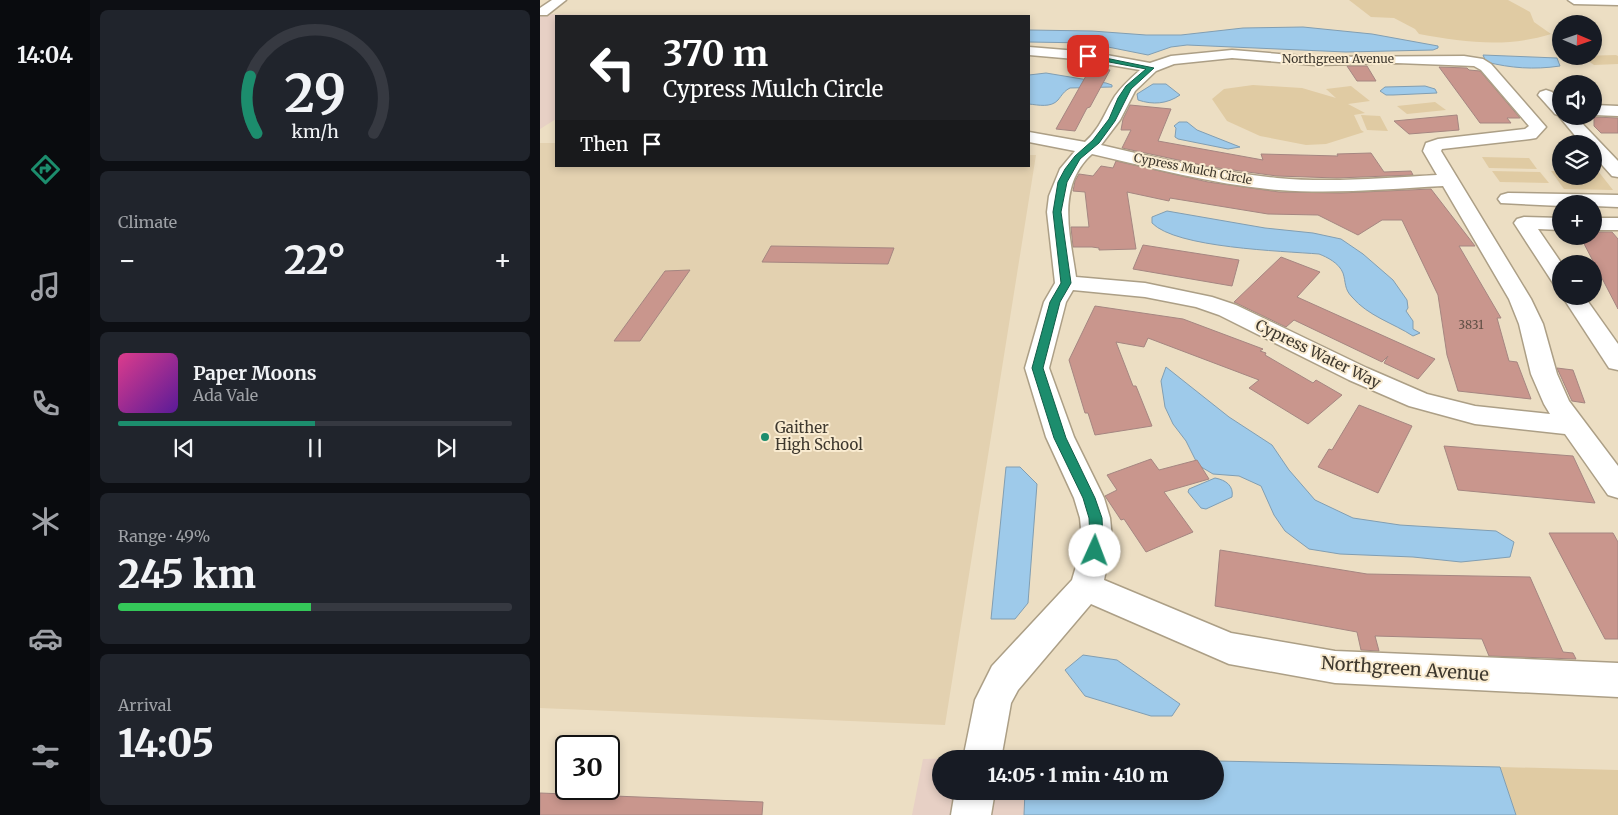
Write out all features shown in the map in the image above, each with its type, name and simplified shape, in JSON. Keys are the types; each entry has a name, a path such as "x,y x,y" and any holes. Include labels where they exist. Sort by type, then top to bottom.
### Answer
{"street":[{"path":"542,12 560,0"},
{"path":"1574,0 1618,1"},
{"path":"1574,0 1587,11"},
{"path":"1030,51 1062,52 1106,58 1151,68"},
{"name":"Northgreen Avenue","path":"1066,283 1057,212 1058,196 1069,169 1112,120 1129,88 1151,68 1182,58 1221,54 1315,61 1397,59 1478,62 1486,67 1538,127 1530,134 1438,144 1432,147 1432,151 1520,299 1531,324 1544,374 1557,404 1618,487"},
{"path":"1602,95 1618,96"},
{"path":"1602,110 1618,111"},
{"path":"1576,125 1585,135"},
{"name":"Cypress Mulch Circle","path":"1030,137 1089,148 1213,176 1279,184 1348,186 1448,180"},
{"path":"1602,155 1618,172"},
{"path":"1508,199 1618,201"},
{"path":"1552,224 1524,223 1552,265"},
{"path":"1602,224 1618,224"},
{"path":"984,750 993,700 1005,678 1086,587 1094,563 1097,539 1095,518 1089,498 1060,438 1037,368 1055,302 1066,283"},
{"name":"Cypress Water Way","path":"1066,283 1132,287 1194,299 1223,308 1384,386 1420,401 1465,414 1501,420 1571,425"},
{"path":"1579,305 1618,362"},
{"name":"Northgreen Avenue","path":"1086,587 1229,648 1335,668 1618,680"},
{"path":"971,815 974,800"}],"shaded area":[{"path":"1349,0 1508,0 1530,12 1534,22 1551,34 1518,41 1501,42 1436,37 1419,34 1415,29 1394,18 1371,17"},
{"path":"540,14 604,15 555,15 555,120 540,129"},
{"path":"1602,55 1618,56 1618,64 1602,65"},
{"path":"1253,85 1302,88 1336,98 1326,89 1351,86 1370,101 1348,104 1365,113 1354,115 1361,130 1364,132 1326,144 1306,145 1260,136 1227,121 1212,99 1224,89"},
{"path":"1435,102 1446,110 1407,114 1397,106"},
{"path":"1361,115 1380,116 1388,131 1367,130"},
{"name":"Gaither High School","path":"540,143 555,143 555,167 1030,167 1030,155 1036,155 945,725 540,708"},
{"path":"1482,157 1529,158 1537,169 1489,168"},
{"path":"1492,171 1540,172 1549,183 1500,182"},
{"path":"1602,176 1613,190 1564,189 1561,185 1602,185"},
{"path":"923,759 932,759 932,800 1025,800 1024,815 912,815"},
{"path":"1500,767 1618,770 1618,815 1516,815"}],"water":[{"path":"1303,27 1372,34 1438,46 1438,48 1433,50 1346,52 1187,45 1171,47 1148,55 1088,43 1030,42 1030,30 1181,35 1243,28"},
{"path":"1483,55 1552,58 1552,65 1560,66 1522,68 1486,62"},
{"path":"1046,73 1106,83 1112,85 1112,87 1070,88 1055,103 1044,105 1030,104 1030,75"},
{"path":"1153,84 1166,84 1180,95 1160,103 1138,100 1137,94"},
{"path":"1425,86 1435,89 1437,93 1386,95 1380,91 1385,87"},
{"path":"1179,122 1187,122 1197,130 1240,147 1228,149 1178,139 1175,137 1176,128 1174,126"},
{"path":"1167,211 1341,239 1363,254 1393,280 1407,300 1408,308 1406,311 1413,321 1413,329 1420,333 1413,336 1358,304 1349,294 1341,269 1336,263 1326,257 1319,254 1231,247 1183,238 1165,231 1152,223 1152,217"},
{"path":"1166,367 1229,417 1272,445 1289,470 1315,500 1353,518 1400,525 1496,531 1514,542 1510,557 1461,562 1413,557 1340,554 1309,549 1285,531 1274,515 1261,486 1239,476 1213,474 1198,465 1165,407 1161,381"},
{"path":"1006,467 1020,467 1037,484 1028,603 1015,619 991,619"},
{"path":"1215,478 1223,480 1228,484 1232,490 1232,497 1206,509 1201,508 1188,492 1189,489"},
{"path":"1083,655 1117,660 1180,704 1172,716 1151,716 1085,696 1065,670"},
{"path":"1224,761 1500,767 1516,815 1024,815 1025,800 1224,800"}],"building":[{"path":"1347,66 1367,66 1376,81 1357,81"},
{"path":"1091,67 1110,70 1075,131 1056,129"},
{"path":"1439,67 1467,68 1480,71 1520,118 1507,118 1511,123 1480,123"},
{"path":"1130,105 1171,109 1158,141 1263,160 1261,154 1338,156 1337,154 1371,153 1384,172 1411,171 1413,175 1337,178 1277,176 1211,167 1122,148 1131,130 1121,130 1123,119"},
{"path":"1457,115 1459,130 1409,134 1394,121"},
{"path":"1602,117 1618,118 1618,133 1601,133 1594,126 1602,125"},
{"path":"1116,161 1208,182 1279,192 1341,193 1431,189 1475,246 1459,246 1501,318 1497,318 1509,361 1517,362 1531,399 1458,391 1447,355 1438,295 1402,220 1382,220 1358,235 1318,215 1268,214 1170,198 1169,201 1127,192 1136,249 1099,250 1099,248 1092,247 1073,247 1071,227 1089,227 1085,192 1073,191 1075,181 1079,174 1093,176 1101,166 1113,168"},
{"path":"1602,232 1612,232 1618,239 1618,309 1602,278 1602,255 1590,255 1585,245 1602,245"},
{"path":"1143,245 1239,260 1232,286 1133,269"},
{"path":"771,246 894,248 888,264 762,262"},
{"path":"1281,257 1320,272 1297,297 1435,359 1418,379 1384,363 1388,356 1382,362 1294,320 1286,327 1234,302"},
{"path":"690,270 640,341 614,341 665,271"},
{"path":"1095,306 1183,319 1263,349 1260,351 1266,353 1265,355 1313,383 1316,380 1342,395 1308,424 1249,388 1259,380 1148,338 1144,347 1116,342 1133,386 1136,386 1152,426 1095,435 1088,413 1085,413 1069,360"},
{"path":"1557,368 1573,370 1585,403 1572,401"},
{"path":"1359,405 1412,426 1378,493 1318,467 1329,449 1332,450"},
{"path":"1444,446 1573,456 1595,503 1458,490"},
{"path":"1151,459 1159,470 1197,460 1209,479 1164,492 1193,532 1146,552 1124,519 1121,520 1105,496 1117,490 1107,475"},
{"path":"1549,533 1613,533 1618,542 1618,639 1605,639"},
{"path":"1220,550 1367,574 1530,577 1563,652 1573,653 1576,659 1489,656 1482,639 1375,636 1379,651 1361,650 1357,632 1215,606"},
{"path":"540,793 555,794 555,800 620,800 620,796 763,802 762,815 540,815"}],"place":[{"name":"Gaither High School","path":"765,437"}],"route":[{"path":"1088,56 1151,68 1129,88 1112,120 1096,141 1078,157 1062,182 1058,196 1057,212 1066,283 1055,302 1037,368 1060,438 1089,498 1095,518 1097,539 1095,551"}]}
